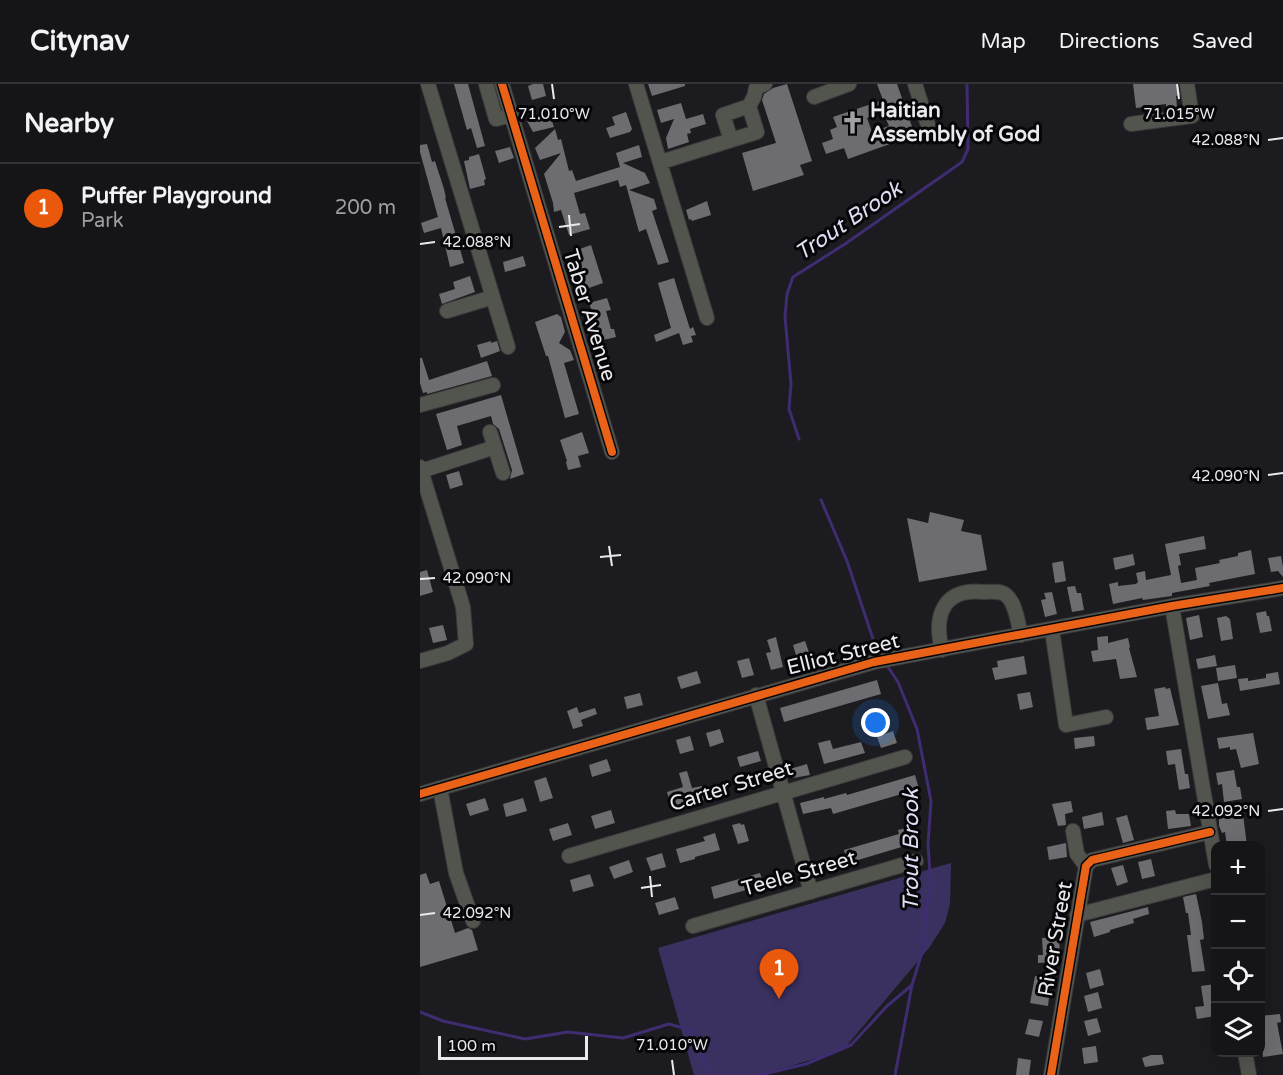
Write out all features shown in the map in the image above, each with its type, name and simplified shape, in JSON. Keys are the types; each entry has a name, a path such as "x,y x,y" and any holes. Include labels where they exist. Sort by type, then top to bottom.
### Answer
{"street":[{"path":"428,84 508,347"},
{"path":"486,84 496,119 511,115"},
{"name":"Taber Avenue","path":"502,84 612,452"},
{"path":"636,84 707,318"},
{"path":"731,140 723,115 749,106 756,88 765,84"},
{"path":"814,97 849,84"},
{"path":"915,84 931,135"},
{"path":"1131,124 1192,116 1187,84"},
{"path":"661,162 757,132 749,106"},
{"path":"447,311 493,297"},
{"path":"420,405 493,385"},
{"path":"490,432 502,473"},
{"path":"420,661 448,653 466,644 463,607 421,469 495,447"},
{"name":"Elliot Street","path":"420,794 874,662 1172,606 1283,588"},
{"path":"942,650 938,627 939,618 949,600 968,591 1005,594 1015,612 1021,635"},
{"path":"1172,606 1211,841"},
{"path":"1052,630 1066,725 1106,717"},
{"path":"756,695 811,892"},
{"name":"Carter Street","path":"569,856 905,757"},
{"path":"440,789 456,873 473,921"},
{"path":"1073,831 1077,854 1086,866"},
{"name":"River Street","path":"1051,1075 1086,866 1092,860 1210,832"},
{"name":"Teele Street","path":"693,926 916,861"},
{"path":"1077,915 1211,880"},
{"path":"1246,1057 1249,1075"}],"shaded area":[{"path":"951,863 950,904 945,923 929,948 843,1050 761,1075 694,1075 658,948"}],"building":[{"path":"454,84 468,84 485,146 477,148 471,128 467,130"},
{"path":"543,84 546,96 532,100 528,86"},
{"path":"648,84 685,84 685,86 652,96"},
{"path":"787,84 812,161 800,165 804,175 753,191 742,153 776,143 762,100 764,94 773,88"},
{"name":"Haitian Assembly of God","path":"877,84 897,84 915,135 848,159 844,148 826,154 822,143 833,139 830,130 837,127 833,117 883,100","holes":["883,112 889,126 872,132 867,118"]},
{"path":"1133,84 1178,84 1180,95 1176,96 1177,107 1166,108 1166,104 1136,108"},
{"path":"681,103 686,119 703,114 706,124 690,129 691,133 687,134 689,142 668,149 666,138 674,119 661,123 657,110"},
{"path":"549,112 554,127 533,132 527,121"},
{"path":"626,112 632,129 630,132 610,138 606,128 615,125 612,117"},
{"path":"555,129 558,140 561,139 569,171 572,170 576,181 620,167 616,153 639,145 642,157 623,163 645,173 650,183 629,190 654,199 657,209 652,211 669,262 658,265 646,229 639,232 626,185 620,187 618,180 574,193 580,214 585,213 590,229 569,235 561,210 554,212 544,174 561,153 540,160 535,148"},
{"path":"427,144 444,189 464,263 450,267 441,228 424,233 421,223 438,217 420,152 420,145"},
{"path":"510,147 514,158 499,163 495,151"},
{"path":"479,154 486,179 484,180 485,185 470,189 464,161"},
{"path":"707,201 711,215 689,220 686,210"},
{"path":"591,245 603,283 586,289 574,251"},
{"path":"523,256 526,266 505,272 503,262"},
{"path":"470,276 475,292 442,304 439,294 455,289 453,282"},
{"path":"674,278 690,329 693,327 696,335 691,336 693,342 683,345 679,333 656,342 654,335 671,328 658,283"},
{"path":"607,298 611,310 606,311 616,337 595,342 592,333 599,331 589,303"},
{"path":"557,314 561,317 565,332 559,343 570,350 574,360 564,363 579,414 565,418 548,356 546,356 535,322"},
{"path":"491,341 491,343 497,341 500,351 481,358 477,345"},
{"path":"420,358 422,358 429,380 487,361 492,376 427,394 427,392 423,393 420,383"},
{"path":"501,395 524,474 510,479 512,470 499,429 493,424 491,416 457,426 462,445 447,450 436,414"},
{"path":"582,432 589,453 578,456 581,467 568,470 560,440"},
{"path":"459,471 463,485 450,489 446,475"},
{"path":"930,512 964,520 961,531 981,535 987,570 919,582 907,518 928,523"},
{"path":"1204,536 1206,549 1179,554 1181,565 1178,566 1181,583 1197,580 1195,568 1220,563 1219,560 1238,556 1238,553 1251,550 1255,574 1209,583 1210,586 1172,593 1172,596 1143,600 1142,598 1113,604 1109,584 1118,582 1118,586 1136,584 1138,582 1136,573 1145,571 1146,580 1171,575 1165,544"},
{"path":"1133,554 1135,565 1115,570 1113,558"},
{"path":"1281,556 1283,577 1278,571 1271,572 1268,558"},
{"path":"1063,561 1066,581 1055,583 1052,563"},
{"path":"427,570 433,592 420,596 420,572"},
{"path":"1075,586 1077,593 1081,593 1084,610 1072,612 1067,587"},
{"path":"1052,592 1057,614 1045,617 1041,600 1046,599 1044,593"},
{"path":"1266,611 1272,631 1260,633 1256,613"},
{"path":"1199,615 1203,637 1190,640 1186,618"},
{"path":"1226,616 1230,619 1233,639 1221,641 1217,618"},
{"path":"443,625 447,640 433,643 429,628"},
{"path":"1108,636 1108,643 1128,638 1137,677 1120,679 1116,659 1093,662 1091,651 1098,650 1097,637"},
{"path":"776,637 783,667 771,670 766,653 771,652 767,640"},
{"path":"805,641 811,658 798,662 793,645"},
{"path":"1215,655 1217,666 1198,669 1196,659"},
{"path":"1024,656 1027,674 995,680 992,668 998,667 997,661"},
{"path":"749,658 754,675 742,678 737,661"},
{"path":"1235,665 1237,678 1218,681 1216,668"},
{"path":"697,671 701,683 681,689 677,677"},
{"path":"1278,672 1280,684 1240,691 1238,679 1248,678 1248,681 1266,678 1266,674"},
{"path":"877,680 881,694 784,722 780,708"},
{"path":"1218,683 1222,704 1227,703 1230,715 1208,719 1201,686"},
{"path":"1170,688 1179,725 1147,730 1145,718 1159,716 1154,689"},
{"path":"1030,692 1033,707 1020,710 1017,694"},
{"path":"640,693 643,705 627,709 624,697"},
{"path":"577,707 579,713 595,708 597,714 581,720 583,726 573,729 567,711"},
{"path":"720,729 724,742 710,747 706,733"},
{"path":"893,731 897,743 881,748 877,737"},
{"path":"1253,733 1259,764 1241,768 1236,749 1230,750 1230,747 1219,749 1217,738"},
{"path":"690,736 694,750 680,754 676,740"},
{"path":"1094,736 1095,746 1075,749 1074,738"},
{"path":"830,740 833,749 861,742 865,753 824,764 818,743"},
{"path":"1181,749 1190,788 1179,790 1175,764 1168,765 1166,751"},
{"path":"758,751 761,761 740,767 737,757"},
{"path":"607,759 611,771 592,777 589,765"},
{"path":"807,764 810,775 793,778 790,769"},
{"path":"1234,770 1242,799 1224,802 1222,784 1218,785 1216,773"},
{"path":"687,771 692,788 702,786 705,800 672,809 667,792 683,787 679,773"},
{"path":"915,775 919,789 833,814 831,808 803,814 800,803 846,793 847,795"},
{"path":"546,777 553,798 540,802 534,781"},
{"path":"485,798 489,810 470,816 466,804"},
{"path":"523,798 527,811 506,817 503,804"},
{"path":"1071,801 1073,812 1065,814 1066,825 1058,826 1052,804"},
{"path":"611,810 615,823 595,829 591,816"},
{"path":"1175,810 1176,814 1189,814 1191,826 1168,829 1166,811"},
{"path":"1102,812 1104,825 1084,829 1082,817"},
{"path":"1229,814 1233,816 1243,814 1246,841 1226,841 1225,832 1222,833 1219,826 1219,818"},
{"path":"1127,815 1134,840 1123,843 1116,818"},
{"path":"568,823 572,835 553,841 549,829"},
{"path":"744,824 749,841 738,844 732,825"},
{"path":"911,827 915,843 848,863 844,850 899,834 898,830"},
{"path":"715,833 720,850 680,863 676,849 705,841 703,837"},
{"path":"1066,843 1067,857 1049,860 1047,847"},
{"path":"662,853 666,867 651,871 646,858"},
{"path":"1151,859 1155,876 1142,879 1138,862"},
{"path":"629,860 633,872 614,879 609,867"},
{"path":"1123,865 1128,882 1117,886 1111,868"},
{"path":"426,873 430,884 439,881 455,933 468,928 472,930 478,950 420,967 420,875"},
{"path":"760,873 764,885 714,899 711,887"},
{"path":"590,874 594,886 573,892 570,880"},
{"path":"1196,894 1204,939 1200,940 1205,971 1192,972 1187,935 1191,935 1183,897"},
{"path":"675,897 679,909 659,915 655,903"},
{"path":"1148,907 1149,914 1133,919 1134,923 1094,937 1090,922"},
{"path":"1059,937 1060,955 1053,955 1053,962 1038,963 1038,955 1043,955 1042,938"},
{"path":"1100,969 1104,985 1090,989 1086,973"},
{"path":"1035,976 1051,979 1048,1006 1030,1003"},
{"path":"1211,985 1211,1017 1197,1019 1195,1007 1204,1006 1201,986"},
{"path":"1098,992 1102,1008 1088,1012 1084,996"},
{"path":"1280,1014 1281,1022 1277,1023 1283,1054 1265,1057 1265,1016"},
{"path":"1097,1018 1101,1032 1088,1036 1084,1021"},
{"path":"1029,1019 1043,1021 1039,1037 1025,1034"},
{"path":"1096,1046 1098,1062 1084,1064 1082,1048"},
{"path":"1162,1055 1164,1064 1145,1067 1142,1058"},
{"path":"1018,1058 1031,1060 1029,1075 1016,1075"}],"waterway":[{"name":"Trout Brook","path":"799,439 789,409 791,384 785,317 787,294 793,277 845,244 962,162 968,149 967,84"},
{"name":"Trout Brook","path":"821,500 847,561 880,656"},
{"name":"Trout Brook","path":"886,664 898,682 917,729 931,801 928,845 931,887 926,909 923,949 912,985 895,1075"},
{"path":"760,1075 806,1064 851,1045 887,1006 912,985"},
{"path":"420,1012 443,1021 525,1039 568,1032 623,1038 669,1024 690,1030 710,1075"}],"cycle path":[{"path":"502,84 612,452"},
{"path":"420,794 874,662 1172,606 1283,588"},
{"path":"1051,1075 1086,866 1092,860 1210,832"}],"place":[{"name":"Haitian Assembly of God","path":"852,122"},
{"name":"Puffer Playground","path":"779,999"}]}
